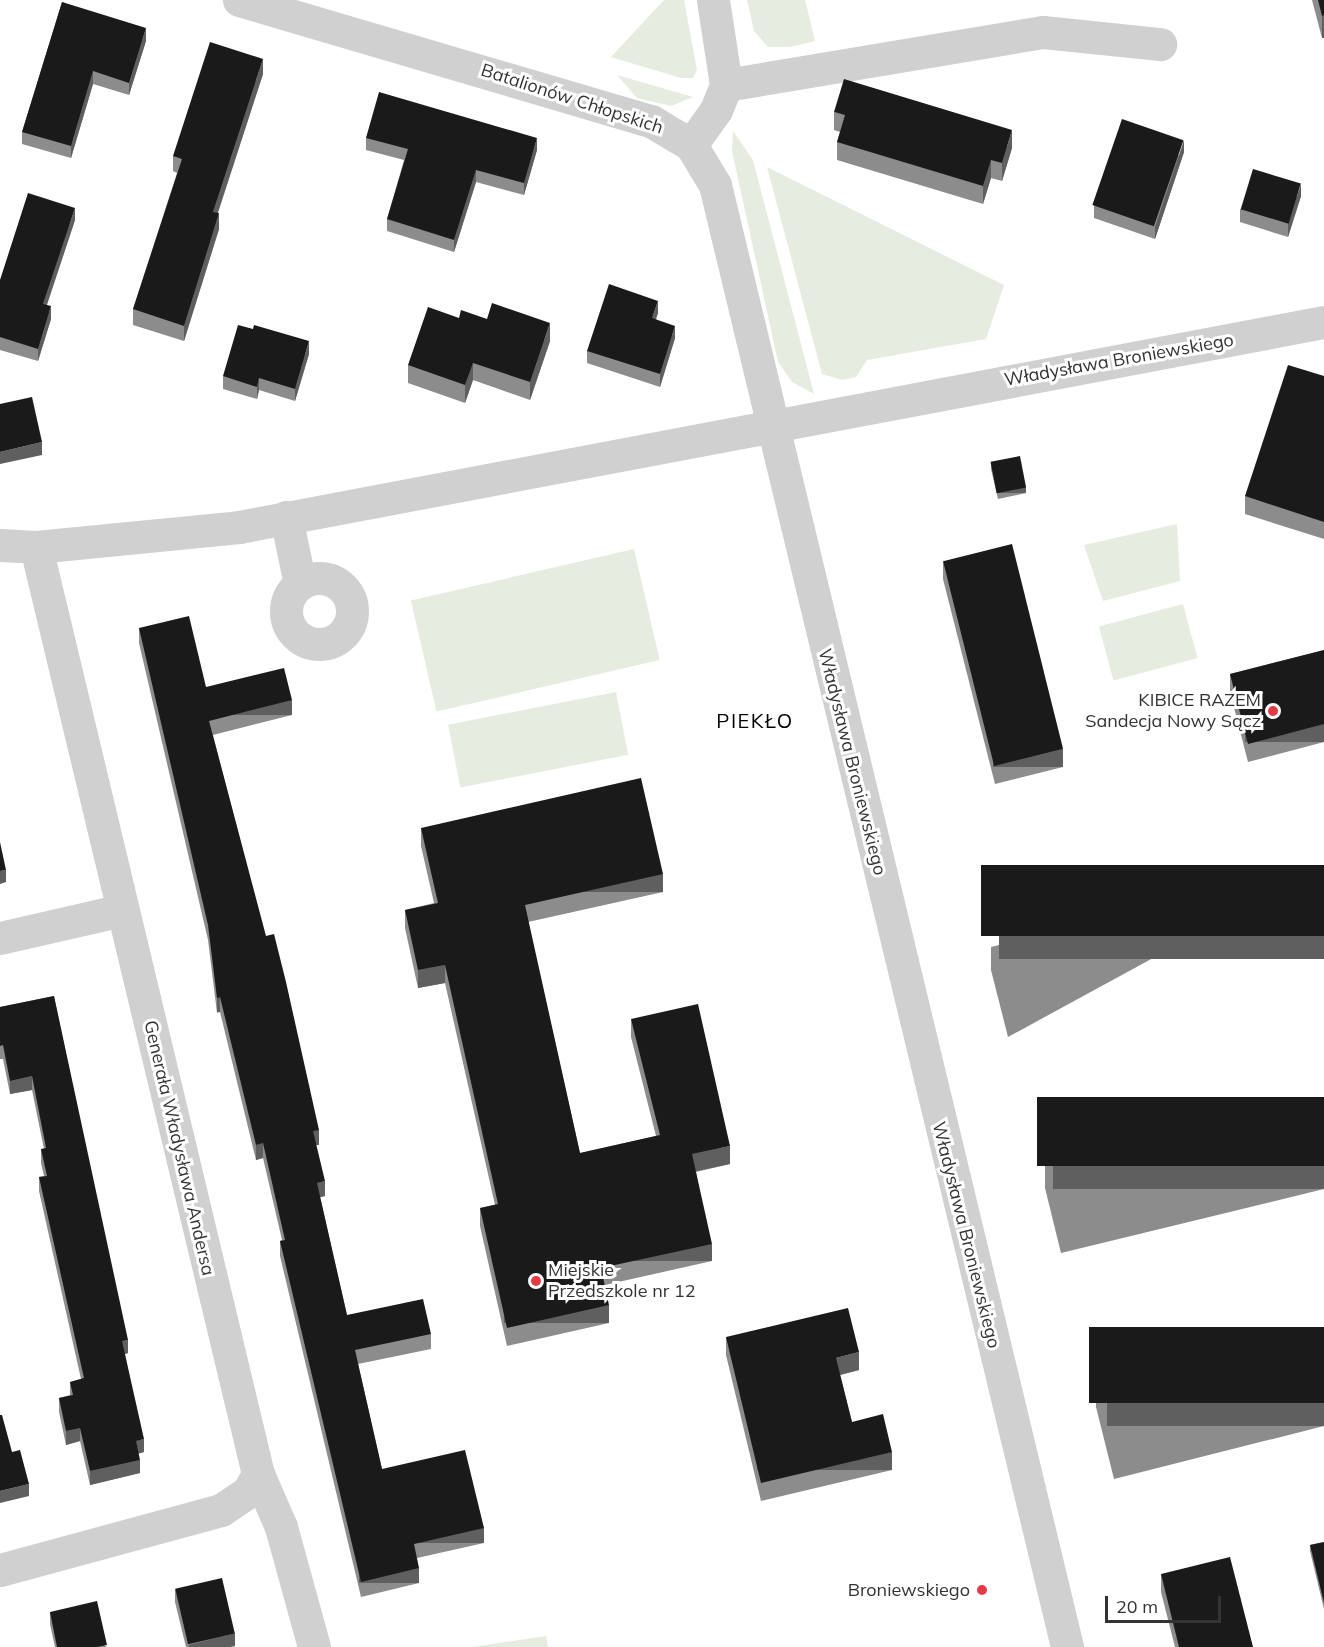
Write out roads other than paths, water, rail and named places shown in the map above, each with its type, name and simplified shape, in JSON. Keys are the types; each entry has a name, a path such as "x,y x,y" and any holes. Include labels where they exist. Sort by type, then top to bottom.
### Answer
{"street":[{"name":"Batalionów Chłopskich","path":"239,0 651,121 691,145 715,185 771,424"},
{"path":"691,145 716,110 726,85 713,0"},
{"path":"726,85 1043,32 1160,44"},
{"name":"Władysława Broniewskiego","path":"1067,1647 771,424 1324,322"},
{"path":"0,545 36,547 239,527 771,424"},
{"path":"286,517 300,584"},
{"name":"Generała Władysława Andersa","path":"36,547 258,1474 281,1527 314,1647"},
{"path":"0,938 122,910"},
{"path":"0,1570 221,1510 249,1492 258,1474"}],"place":[{"name":"KIBICE RAZEM Sandecja Nowy Sącz","path":"1273,711"},
{"name":"Miejskie Przedszkole nr 12","path":"536,1281"},
{"name":"Broniewskiego","path":"982,1590"}],"district":[{"name":"PIEKŁO","path":"755,720"}]}
